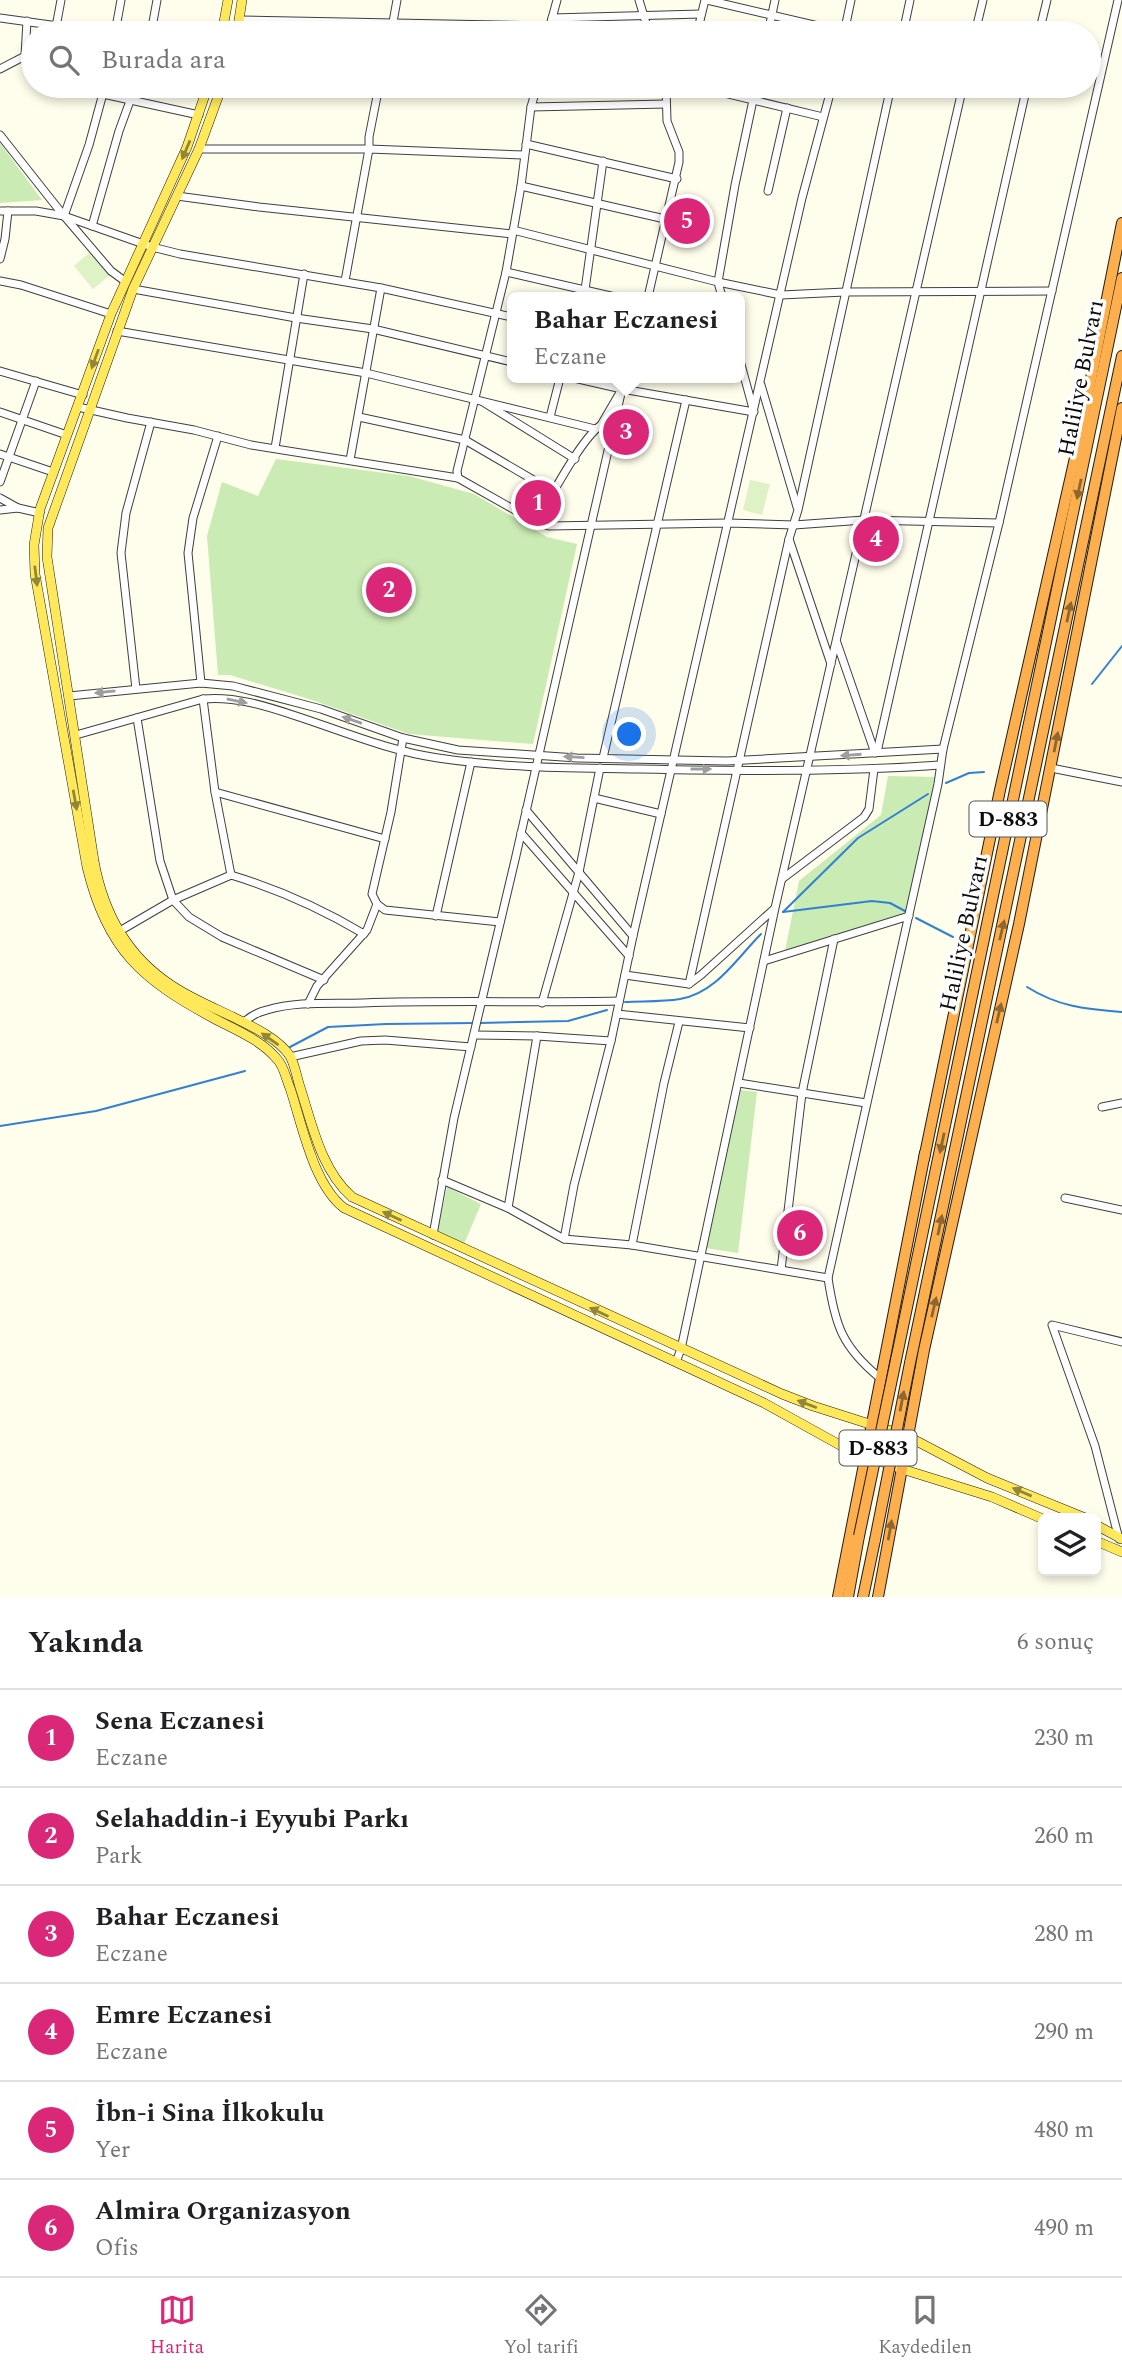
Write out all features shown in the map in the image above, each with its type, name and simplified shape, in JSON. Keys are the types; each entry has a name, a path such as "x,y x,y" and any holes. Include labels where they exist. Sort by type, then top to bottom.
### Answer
{"highway":[{"path":"838,1597 997,802 1040,619 1122,223"},
{"name":"Haliliye Bulvarı","path":"848,1597 1122,278"},
{"name":"Haliliye Bulvarı","path":"863,1597 1122,356"},
{"path":"878,1597 907,1436 1019,924 1122,408"},
{"path":"1035,768 1080,618"},
{"path":"1019,766 1040,619"},
{"path":"924,1159 970,1003"},
{"path":"974,1122 985,1009"}],"main road":[{"path":"224,21 228,0"},
{"path":"240,20 242,0"},
{"path":"204,98 130,286 117,331 48,528 47,557 97,877 118,932 145,963 170,985 244,1022 279,1045 290,1057 315,1134 336,1181 352,1197 681,1349 813,1406 907,1436 987,1478 1073,1513"},
{"path":"147,246 177,196 199,149 218,98"},
{"path":"130,286 111,314 53,472 40,513 34,545 35,574 87,867 98,909 113,937 132,962 165,990 250,1037 280,1062 317,1167 334,1200 344,1208 764,1403 865,1456 992,1497 1038,1517"},
{"path":"1101,1528 1120,1539"},
{"path":"1101,1543 1122,1552"}],"street":[{"path":"57,21 61,0"},
{"path":"117,21 121,0"},
{"path":"154,21 157,0"},
{"path":"393,21 397,0"},
{"path":"551,21 556,0"},
{"path":"639,0 645,21"},
{"path":"700,21 706,0 793,21"},
{"path":"771,21 775,0"},
{"path":"847,21 851,0"},
{"path":"905,21 910,0"},
{"path":"978,21 983,0"},
{"path":"1043,21 1047,0"},
{"path":"1101,71 1118,0"},
{"path":"597,21 701,14"},
{"path":"0,18 27,21"},
{"path":"240,20 316,21"},
{"path":"0,69 21,58"},
{"path":"64,216 89,145 102,98"},
{"path":"125,98 199,115"},
{"path":"345,281 377,98"},
{"path":"458,478 457,471 506,272 534,98"},
{"path":"649,292 677,178 679,152 667,121 666,98"},
{"path":"749,98 823,117"},
{"path":"564,1239 574,1185 611,1041 802,198 828,98"},
{"path":"689,984 789,538 798,510 889,98"},
{"path":"676,1362 681,1349 775,908 959,98"},
{"path":"876,753 1024,98"},
{"path":"880,1378 856,1356 840,1331 828,1278 909,916 943,749 999,523 1095,98"},
{"path":"721,292 718,282 753,99"},
{"path":"92,226 130,100"},
{"path":"531,107 666,104"},
{"path":"768,191 787,108"},
{"path":"0,135 47,196 111,271 130,286 296,318 373,329 507,361"},
{"path":"526,144 677,178"},
{"path":"199,149 369,149 524,155"},
{"path":"584,292 603,161"},
{"path":"521,186 665,219"},
{"path":"177,196 259,207 513,232 781,295 1052,291"},
{"path":"0,257 4,211 36,211 64,216 147,246 201,258 345,281 507,316"},
{"path":"506,272 580,292"},
{"path":"275,448 304,274"},
{"path":"0,281 21,285 111,314"},
{"path":"350,460 381,288"},
{"path":"117,331 366,373 595,429"},
{"path":"0,371 83,395"},
{"path":"745,379 754,412"},
{"path":"0,482 36,381"},
{"path":"550,417 559,383"},
{"path":"596,383 754,412"},
{"path":"536,522 595,429 601,425 625,383"},
{"path":"760,384 798,510"},
{"path":"433,1235 454,1118 622,389"},
{"path":"477,398 575,459"},
{"path":"603,758 686,400"},
{"path":"78,407 251,445 458,478 536,522 556,527 794,524 864,520 999,523"},
{"path":"0,412 68,435"},
{"path":"359,417 465,440 554,492"},
{"path":"136,689 121,553 126,513 151,422"},
{"path":"201,683 188,552 193,518 218,436"},
{"path":"0,454 53,472"},
{"path":"0,498 18,508"},
{"path":"0,510 18,508 40,513"},
{"path":"789,538 831,664"},
{"path":"836,643 876,753"},
{"path":"69,696 201,683 233,686 321,709 403,738 458,750 603,758 738,760 943,749"},
{"path":"76,735 203,699 221,698 265,706 401,751 471,762 671,769 874,769 940,765"},
{"path":"203,699 215,792 231,875"},
{"path":"136,718 160,861 173,900 189,917 222,937 324,980"},
{"path":"403,738 372,894 377,904 385,910 500,922"},
{"path":"436,916 471,762"},
{"path":"542,1003 579,872 600,768"},
{"path":"1051,768 1122,782"},
{"path":"782,879 864,817 869,810 874,769"},
{"path":"215,792 385,839"},
{"path":"594,798 661,814"},
{"path":"526,810 633,936"},
{"path":"521,833 629,956"},
{"path":"118,932 173,900 231,875 263,885 331,914 364,934"},
{"path":"308,1004 324,980 367,930 377,904"},
{"path":"625,975 689,984 775,908"},
{"path":"764,961 909,916"},
{"path":"781,1270 802,1093 834,939"},
{"path":"244,1022 255,1013 269,1009 308,1004 483,1000 542,1003 619,1001"},
{"path":"617,1014 750,1028"},
{"path":"632,1245 679,1021"},
{"path":"474,1032 611,1041"},
{"path":"508,1208 537,1035"},
{"path":"290,1057 361,1041 385,1040 471,1047"},
{"path":"739,1083 866,1103"},
{"path":"1101,1107 1122,1103"},
{"path":"442,1180 508,1208 564,1239 632,1245 828,1278"},
{"path":"1065,1198 1122,1210"},
{"path":"1120,1539 1095,1446 1052,1325 1122,1342"}],"green space":[{"path":"0,143 42,200 0,203"},
{"path":"90,252 110,275 93,289 74,266"},
{"path":"276,459 409,476 474,494 547,537 577,544 533,744 409,734 309,699 230,675 218,675 207,536 222,482 258,496"},
{"path":"750,480 770,484 762,515 743,510"},
{"path":"888,776 939,777 907,912 785,951 799,881 881,815"},
{"path":"741,1090 757,1092 738,1253 705,1248"},
{"path":"447,1187 481,1204 464,1244 438,1231"}],"waterway":[{"path":"1092,684 1122,646"},
{"path":"946,783 969,773 984,772"},
{"path":"783,912 858,838 928,794"},
{"path":"783,912 872,901 890,903 905,911"},
{"path":"916,918 953,937"},
{"path":"625,1002 680,999 704,990 725,973 761,934"},
{"path":"1027,987 1050,999 1073,1006 1122,1012"},
{"path":"480,1023 568,1021 607,1010"},
{"path":"290,1047 328,1027 474,1023"},
{"path":"0,1126 96,1111 245,1071"}],"place":[{"name":"İbn-i Sina İlkokulu","path":"687,221"},
{"name":"Bahar Eczanesi","path":"626,432"},
{"name":"Sena Eczanesi","path":"538,503"},
{"name":"Emre Eczanesi","path":"876,539"},
{"name":"Selahaddin-i Eyyubi Parkı","path":"389,590"},
{"name":"Almira Organizasyon","path":"800,1233"}]}
